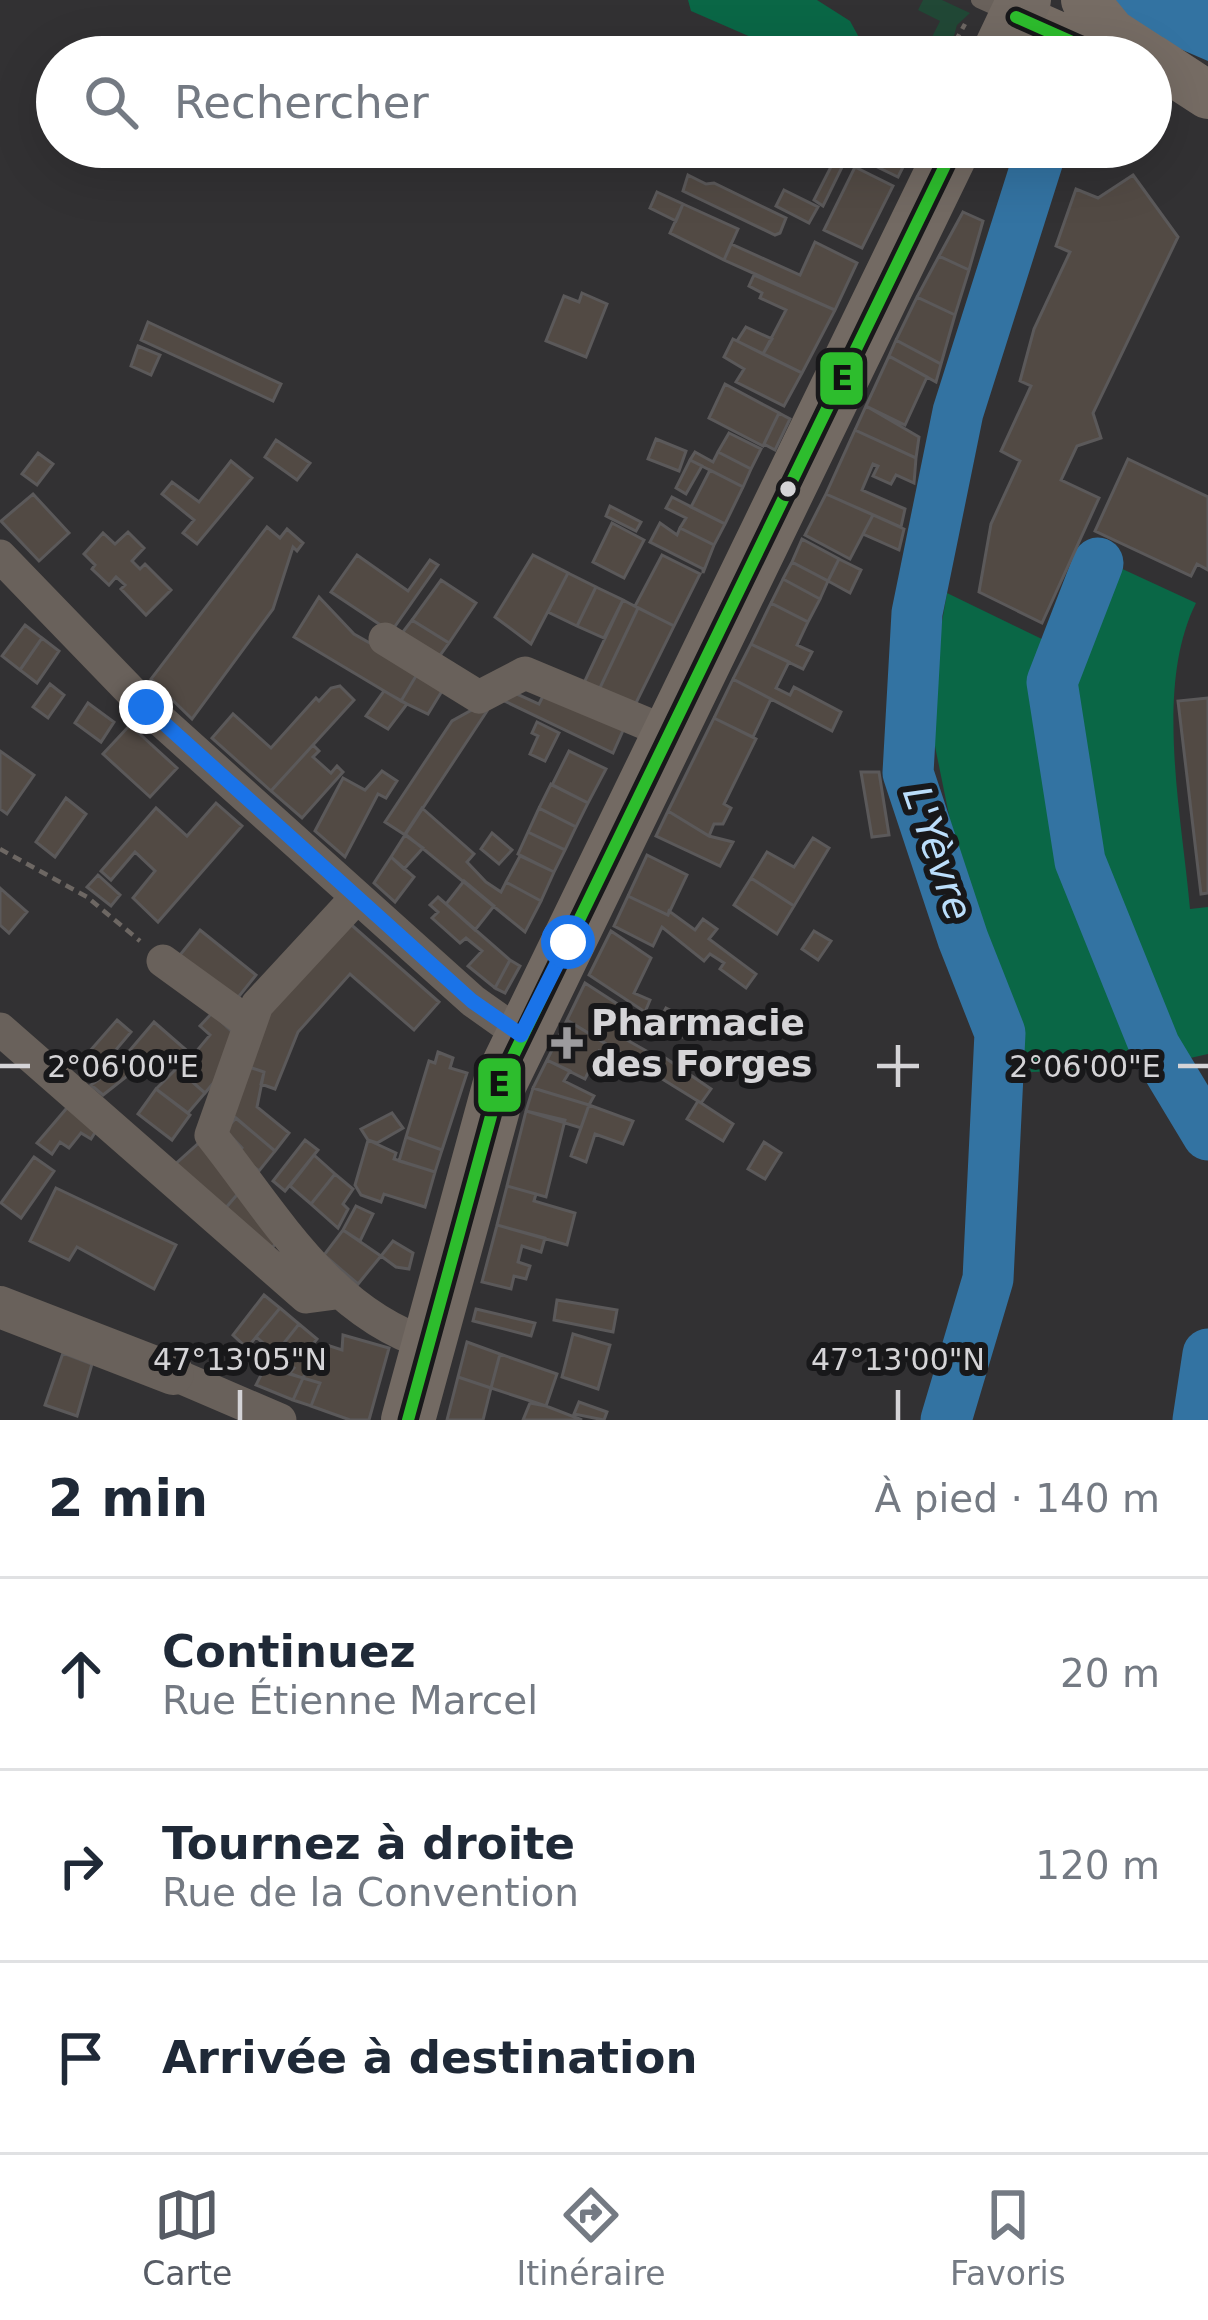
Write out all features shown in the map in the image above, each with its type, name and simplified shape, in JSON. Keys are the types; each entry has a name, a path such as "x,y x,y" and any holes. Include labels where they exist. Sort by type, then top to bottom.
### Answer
{"main road":[{"path":"1172,83 1208,100"},
{"path":"1172,85 1208,100"},
{"path":"1172,94 1208,100"},
{"path":"408,1420 486,1127 521,1035 942,168"},
{"path":"929,195 966,168"}],"street":[{"path":"0,556 146,707 472,1001 521,1035"},
{"path":"386,639 479,698 525,673 671,734"},
{"path":"357,897 257,1005 211,1135 336,1293 400,1333 429,1344"},
{"path":"164,961 250,1024"},
{"path":"0,1029 306,1297 336,1293"},
{"path":"0,1307 280,1420"}],"path":[{"path":"0,849 87,897 164,961"}],"green space":[{"path":"688,0 817,0 850,21 858,36 749,36 691,11"},
{"path":"923,0 942,0 970,13 957,25 954,36 932,36 940,21 918,10"},
{"path":"1077,548 1196,603 1176,673 1174,753 1190,909 1208,907 1208,1054 1146,1068 1031,1072 950,820 927,707 947,593 1046,641"}],"water":[{"path":"1106,0 1208,0 1208,61 1172,45 1172,36 1143,33"}],"building":[{"path":"830,168 842,168 823,206 814,200"},
{"path":"855,168 893,186 862,248 824,230"},
{"path":"880,168 902,168 898,177"},
{"path":"688,175 786,218 780,233 775,235 683,191"},
{"path":"1133,175 1178,237 1093,413 1101,438 1077,446 1061,480 1099,498 1042,623 979,592 991,524 1020,461 1001,451 1031,386 1020,381 1034,329 1070,252 1056,246 1076,189 1098,198"},
{"path":"784,190 818,207 809,223 776,206"},
{"path":"657,192 683,204 676,221 650,208"},
{"path":"683,204 738,229 724,260 670,233"},
{"path":"963,212 983,221 969,270 939,256"},
{"path":"815,242 857,263 835,310 724,260 731,244 800,275"},
{"path":"939,256 969,270 955,315 917,297"},
{"path":"754,275 835,310 802,373 763,354 786,310 760,298 762,293 749,286"},
{"path":"582,293 607,304 586,357 546,341 564,296 579,302"},
{"path":"917,297 955,315 941,364 896,340"},
{"path":"148,322 281,384 273,401 141,340"},
{"path":"746,327 772,339 763,354 737,341"},
{"path":"733,339 802,373 784,406 736,382 744,369 724,357"},
{"path":"896,340 941,364 936,382 889,356"},
{"path":"138,346 160,355 151,375 131,366"},
{"path":"889,356 927,377 905,425 866,406"},
{"path":"725,384 779,413 763,446 709,418"},
{"path":"866,406 919,437 916,458 855,430"},
{"path":"779,413 790,419 775,450 764,444"},
{"path":"855,430 916,458 914,483 896,475 891,484 873,476 878,466 873,464 862,490 905,509 901,527 826,494"},
{"path":"729,433 761,449 751,469 718,452"},
{"path":"656,439 686,451 679,471 648,459"},
{"path":"276,440 310,463 297,480 265,457"},
{"path":"695,452 713,462 718,452 751,469 743,487 690,460"},
{"path":"38,453 53,464 37,485 22,474"},
{"path":"1128,459 1208,497 1208,570 1197,564 1191,576 1095,531"},
{"path":"690,460 702,466 686,494 676,488"},
{"path":"231,461 252,478 197,544 183,533 194,520 162,494 172,482 199,502"},
{"path":"710,470 743,487 725,524 691,507"},
{"path":"33,494 69,533 39,561 1,521"},
{"path":"826,494 873,515 850,559 805,535"},
{"path":"672,497 725,524 714,545 680,528 686,518 666,508"},
{"path":"610,506 641,522 636,531 606,516"},
{"path":"873,515 904,529 899,550 863,534"},
{"path":"612,523 644,540 624,578 593,562"},
{"path":"660,523 677,535 680,528 714,545 703,573 650,542"},
{"path":"267,527 280,538 287,529 303,543 297,551 293,547 273,609 192,719 151,679"},
{"path":"128,532 144,548 132,561 140,569 145,564 171,590 146,615 121,589 125,585 116,577 109,585 84,554 103,533 115,544"},
{"path":"802,539 839,559 828,581 792,562"},
{"path":"357,555 408,591 430,560 438,565 391,632 331,592"},
{"path":"533,555 568,573 531,644 495,617"},
{"path":"662,555 700,574 674,626 635,606"},
{"path":"839,559 861,570 850,593 828,581"},
{"path":"792,562 828,581 820,599 783,579"},
{"path":"568,573 596,587 577,626 548,612"},
{"path":"783,579 820,599 808,622 771,603"},
{"path":"441,580 476,603 449,643 412,620"},
{"path":"596,587 623,600 604,638 577,626"},
{"path":"319,597 354,634 419,671 401,701 294,637"},
{"path":"623,600 638,608 597,694 582,687"},
{"path":"771,603 808,622 797,645 812,652 803,669 751,644"},
{"path":"638,608 674,626 632,711 597,694"},
{"path":"412,620 449,643 436,661 399,637"},
{"path":"25,625 42,638 20,670 2,656"},
{"path":"42,638 59,651 37,683 20,670"},
{"path":"751,644 789,662 776,688 790,695 794,687 841,712 832,731 733,679"},
{"path":"419,671 445,686 428,714 401,701"},
{"path":"733,679 771,699 753,737 714,718"},
{"path":"50,684 64,695 48,718 33,707"},
{"path":"340,686 354,700 271,791 212,738 233,714 271,748 316,698 319,701 331,688"},
{"path":"547,688 625,726 613,753 496,697 508,690 539,704"},
{"path":"384,691 407,704 388,729 366,716"},
{"path":"1208,698 1208,893 1201,894 1178,701"},
{"path":"88,703 114,722 101,742 75,723"},
{"path":"479,706 487,711 405,835 385,822 452,721"},
{"path":"714,718 756,739 724,804 731,808 709,836 668,811"},
{"path":"537,722 559,733 545,761 530,754 538,736 532,733"},
{"path":"130,725 177,768 150,797 103,754"},
{"path":"313,745 319,751 313,757 331,773 337,766 343,772 302,818 271,791"},
{"path":"0,751 34,775 7,814 0,809"},
{"path":"569,751 606,769 588,803 552,785"},
{"path":"382,771 397,781 386,798 378,794 345,857 315,831 343,778 365,790"},
{"path":"861,772 879,772 889,835 872,837"},
{"path":"551,784 588,803 576,827 539,808"},
{"path":"66,798 86,814 55,857 36,842"},
{"path":"216,803 242,826 158,922 133,898 155,871 135,852 111,880 101,871 156,808 187,836"},
{"path":"422,808 474,854 467,862 486,882 501,892 506,882 541,901 525,932 405,834"},
{"path":"539,808 576,827 565,850 528,832"},
{"path":"668,811 709,836 733,842 720,866 656,836"},
{"path":"528,832 565,850 554,872 518,854"},
{"path":"492,833 512,850 499,864 481,849"},
{"path":"405,835 423,848 404,869 391,857"},
{"path":"813,838 829,848 794,906 751,878 767,852 794,867"},
{"path":"647,855 687,875 668,915 628,896"},
{"path":"520,856 554,872 541,901 506,882"},
{"path":"391,857 414,877 395,902 374,883"},
{"path":"98,875 120,895 111,906 87,887"},
{"path":"751,878 794,906 777,934 734,905"},
{"path":"464,881 494,906 475,930 446,904"},
{"path":"0,888 27,912 9,933 0,925"},
{"path":"628,896 668,915 669,911 695,930 703,919 717,929 709,939 756,974 746,988 720,969 724,963 710,954 704,961 662,927 653,946 614,926"},
{"path":"438,897 510,960 495,988 468,966 482,951 466,938 460,943 432,918 438,912 430,905"},
{"path":"347,921 439,1002 414,1030 350,974 298,1032 275,1089 261,1084 264,1072 249,1067 267,1010"},
{"path":"200,930 256,975 236,1000 180,955"},
{"path":"611,931 651,958 634,993 650,1000 645,1012 589,975"},
{"path":"814,931 831,941 818,960 802,949"},
{"path":"510,960 520,966 505,993 495,988"},
{"path":"585,983 630,1012 618,1035 661,1055 711,1089 701,1103 567,1020"},
{"path":"666,1008 692,1021 683,1037 659,1021"},
{"path":"212,1013 241,1040 236,1056 205,1093 180,1071 210,1035 200,1026"},
{"path":"117,1020 131,1032 104,1064 89,1052"},
{"path":"567,1020 633,1060 628,1069 599,1051 585,1079 547,1060"},
{"path":"154,1022 193,1056 180,1071 165,1059 159,1066 150,1058 103,1095 91,1085 114,1069"},
{"path":"438,1052 453,1058 450,1068 467,1073 442,1150 406,1137 429,1061 435,1063"},
{"path":"547,1060 570,1071 564,1081 594,1096 589,1105 533,1088"},
{"path":"249,1067 264,1072 257,1107 289,1133 275,1151 232,1115"},
{"path":"177,1068 205,1093 188,1113 156,1089"},
{"path":"533,1088 589,1105 581,1128 526,1111"},
{"path":"156,1089 190,1115 172,1140 138,1114"},
{"path":"698,1101 733,1124 723,1141 687,1119"},
{"path":"72,1102 99,1126 91,1139 81,1133 69,1148 60,1142 52,1154 37,1143"},
{"path":"589,1105 633,1121 623,1144 595,1134 586,1162 571,1156"},
{"path":"526,1111 565,1120 546,1197 507,1186"},
{"path":"392,1113 403,1128 377,1143 368,1140 361,1129"},
{"path":"236,1118 275,1151 259,1171 238,1154 242,1148 225,1130"},
{"path":"406,1137 442,1150 435,1172 399,1161"},
{"path":"305,1140 318,1150 285,1191 273,1181"},
{"path":"368,1140 396,1153 394,1159 435,1172 425,1207 384,1194 381,1202 361,1195 355,1185"},
{"path":"201,1141 242,1189 223,1211 171,1168"},
{"path":"764,1142 781,1153 765,1179 748,1169"},
{"path":"314,1155 335,1174 311,1204 290,1186"},
{"path":"34,1157 54,1171 21,1218 1,1203"},
{"path":"335,1174 353,1189 343,1204 348,1209 338,1228 311,1204"},
{"path":"507,1186 536,1194 534,1201 575,1213 567,1245 497,1225"},
{"path":"56,1188 176,1245 154,1289 77,1247 69,1260 30,1241"},
{"path":"242,1189 281,1237 272,1248 223,1211"},
{"path":"356,1206 373,1214 360,1241 343,1230"},
{"path":"497,1225 545,1238 541,1252 522,1246 518,1262 530,1266 526,1279 514,1276 511,1289 482,1282"},
{"path":"343,1230 381,1256 358,1284 324,1255"},
{"path":"393,1241 413,1253 409,1269 396,1267 381,1256"},
{"path":"264,1295 280,1308 247,1348 233,1335"},
{"path":"557,1300 617,1310 613,1332 554,1320"},
{"path":"280,1308 299,1324 276,1353 294,1368 289,1374 266,1365 270,1359 263,1353 268,1347 256,1337"},
{"path":"476,1309 535,1323 531,1336 473,1321"},
{"path":"299,1324 317,1339 300,1360 309,1367 303,1378 289,1374 294,1368 276,1353"},
{"path":"573,1334 610,1345 598,1389 562,1377"},
{"path":"343,1335 389,1348 369,1420 350,1420 311,1406 320,1383 303,1378 324,1344 342,1350"},
{"path":"467,1342 500,1354 491,1388 458,1377"},
{"path":"63,1353 92,1364 77,1416 45,1405"},
{"path":"500,1354 557,1374 546,1406 491,1388"},
{"path":"266,1365 303,1378 293,1400 256,1385"},
{"path":"458,1377 491,1388 483,1420 447,1420"},
{"path":"303,1378 320,1383 311,1406 293,1400"},
{"path":"579,1402 607,1412 604,1420 574,1414"},
{"path":"530,1403 546,1406 582,1420 523,1420"}],"waterway":[{"name":"L'Yèvre","path":"946,1420 988,1279 1000,1033 908,773 917,613 958,412 1035,168"},
{"name":"L'Yèvre","path":"1098,563 1052,682 1080,861 1155,1047 1208,1135"},
{"name":"L'Yèvre","path":"1198,1420 1208,1354"}],"transit line":[{"name":"E","path":"1016,17 1059,36"},
{"name":"E","path":"408,1420 500,1083 944,168"}],"place":[{"name":"Pharmacie des Forges","path":"567,1043"}],"route":[{"path":"146,707 472,1001 521,1035 568,942"}]}
